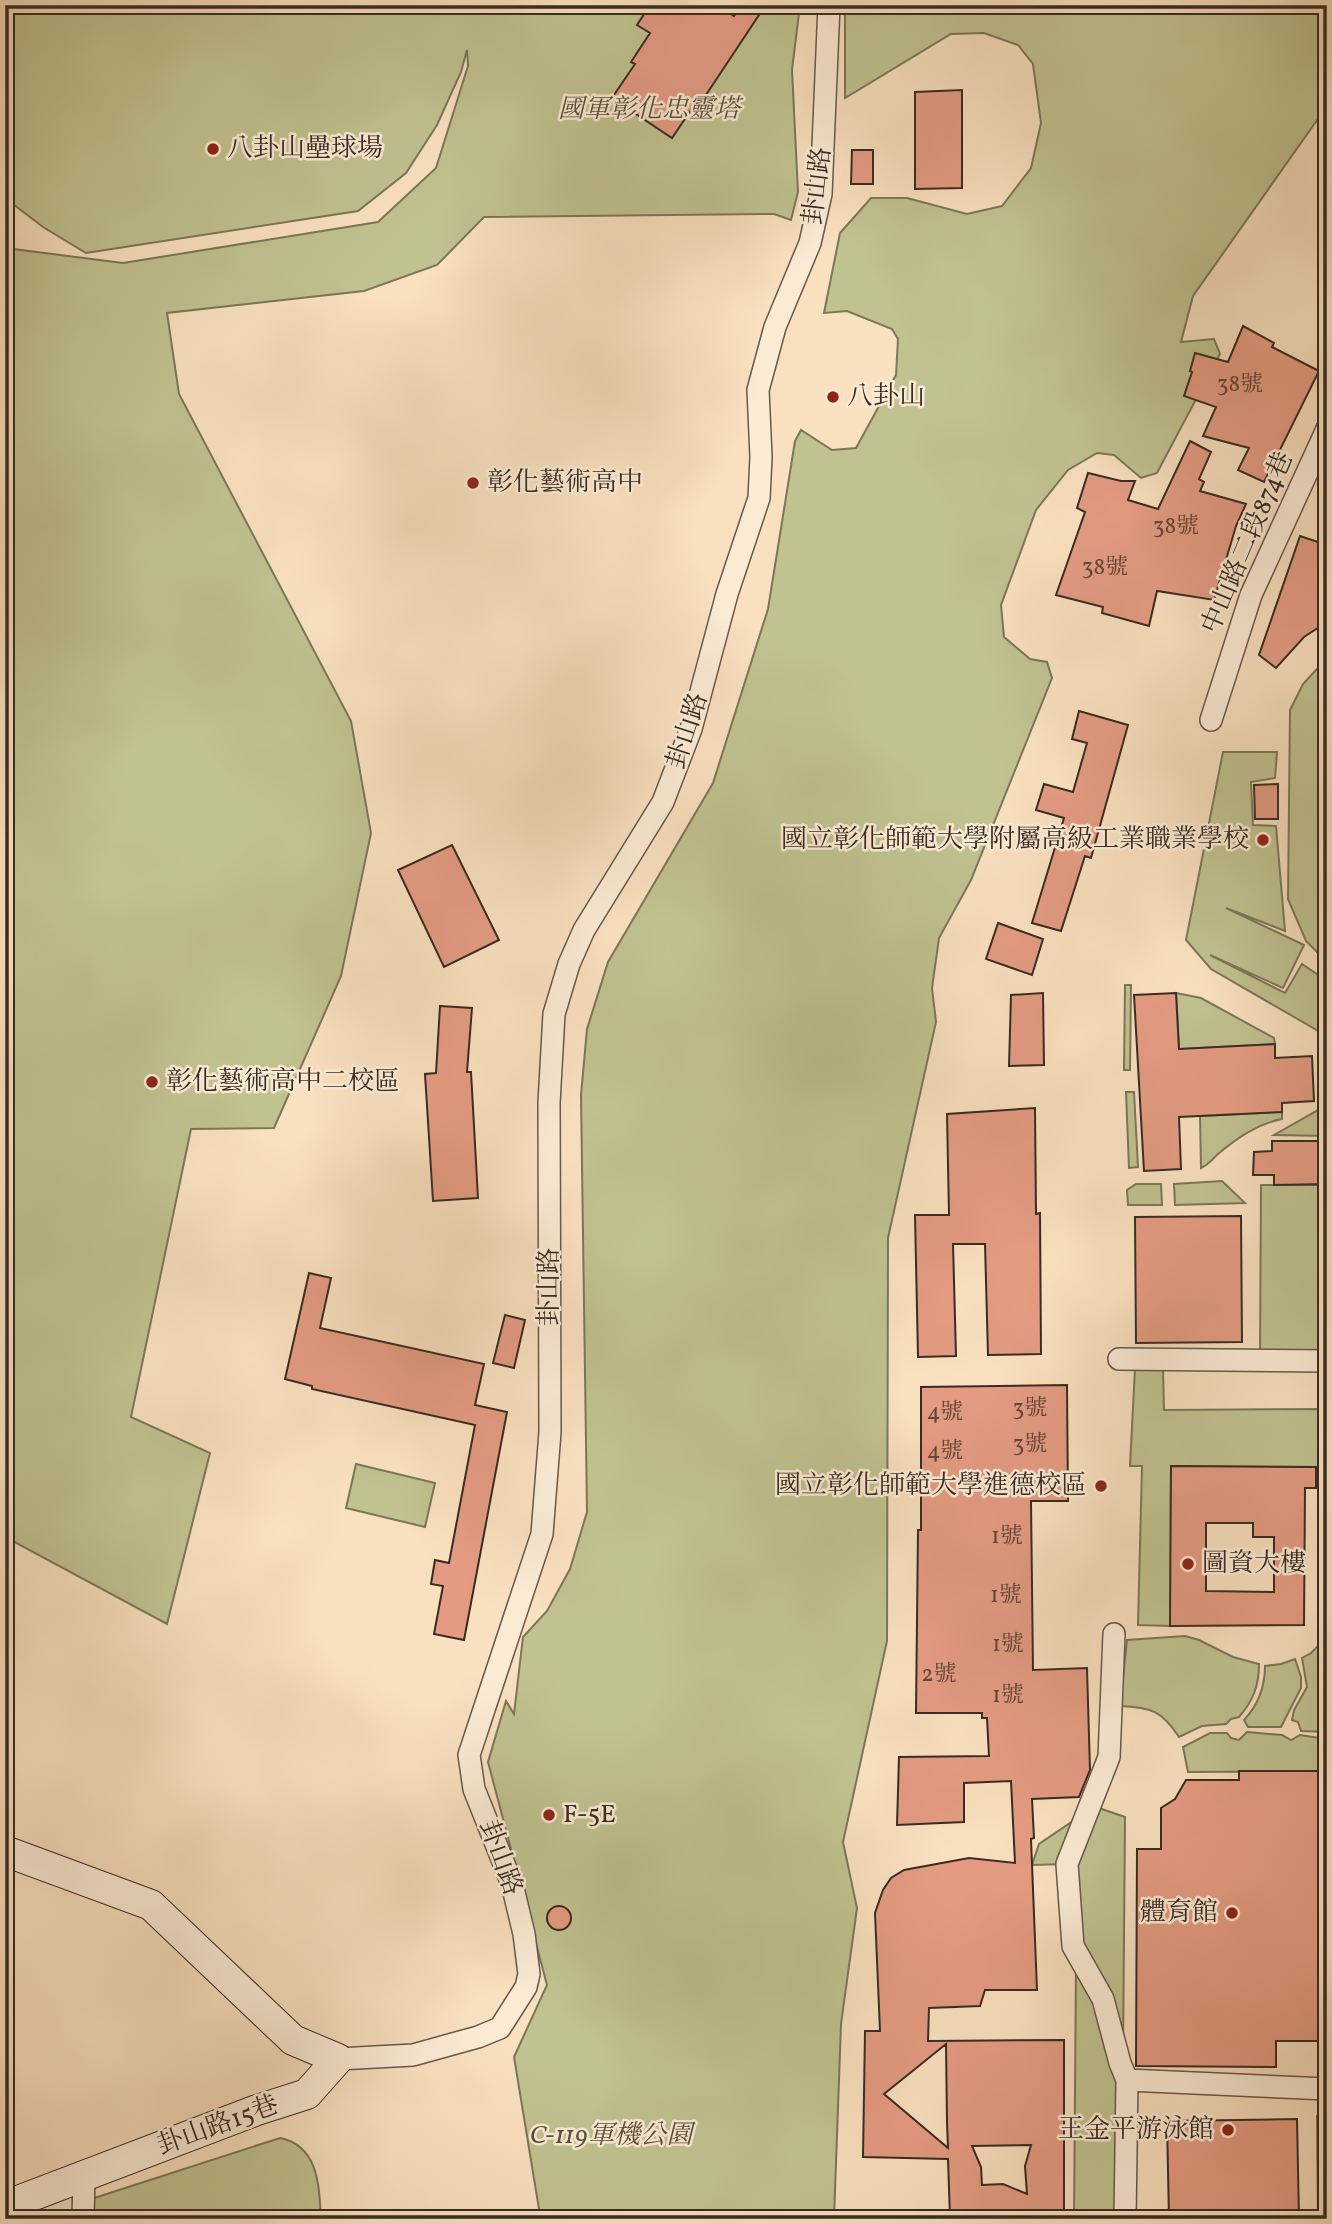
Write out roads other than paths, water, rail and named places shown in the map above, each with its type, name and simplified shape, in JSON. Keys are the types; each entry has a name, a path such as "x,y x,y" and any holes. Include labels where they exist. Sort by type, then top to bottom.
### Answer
{"street":[{"name":"卦山路","path":"5,1851 151,1905 293,2040 338,2059 413,2055 478,2037 500,2028 526,1987 528,1974 524,1934 512,1884 474,1789 469,1755 542,1534 550,1432 549,1103 554,1014 569,964 584,930 663,802 691,729 727,594 759,498 761,457 758,390 775,327 810,243 821,194 829,5"},
{"name":"中山路二段874巷","path":"1211,720 1251,595 1327,429"},
{"path":"1119,1359 1327,1360"},
{"path":"1114,1634 1109,1756 1067,1864 1073,1946 1103,1999 1127,2080 1125,2219"},
{"name":"卦山路15巷","path":"5,2206 257,2110 307,2094 338,2059"},
{"path":"1127,2080 1327,2088"},
{"path":"83,2219 84,2175"}],"waterway":[{"path":"1318,427 1327,409"}],"place":[{"name":"八卦山壘球場","path":"213,149"},
{"name":"八卦山","path":"833,397"},
{"name":"彰化藝術高中","path":"473,483"},
{"name":"國立彰化師範大學附屬高級工業職業學校","path":"1263,840"},
{"name":"彰化藝術高中二校區","path":"152,1082"},
{"name":"國立彰化師範大學進德校區","path":"1101,1486"},
{"name":"圖資大樓","path":"1188,1564"},
{"name":"F-5E","path":"549,1815"},
{"name":"體育館","path":"1232,1913"},
{"name":"王金平游泳館","path":"1228,2130"}],"park label":[{"name":"國軍彰化忠靈塔","path":"649,110"},
{"name":"C-119軍機公園","path":"611,2136"}]}
